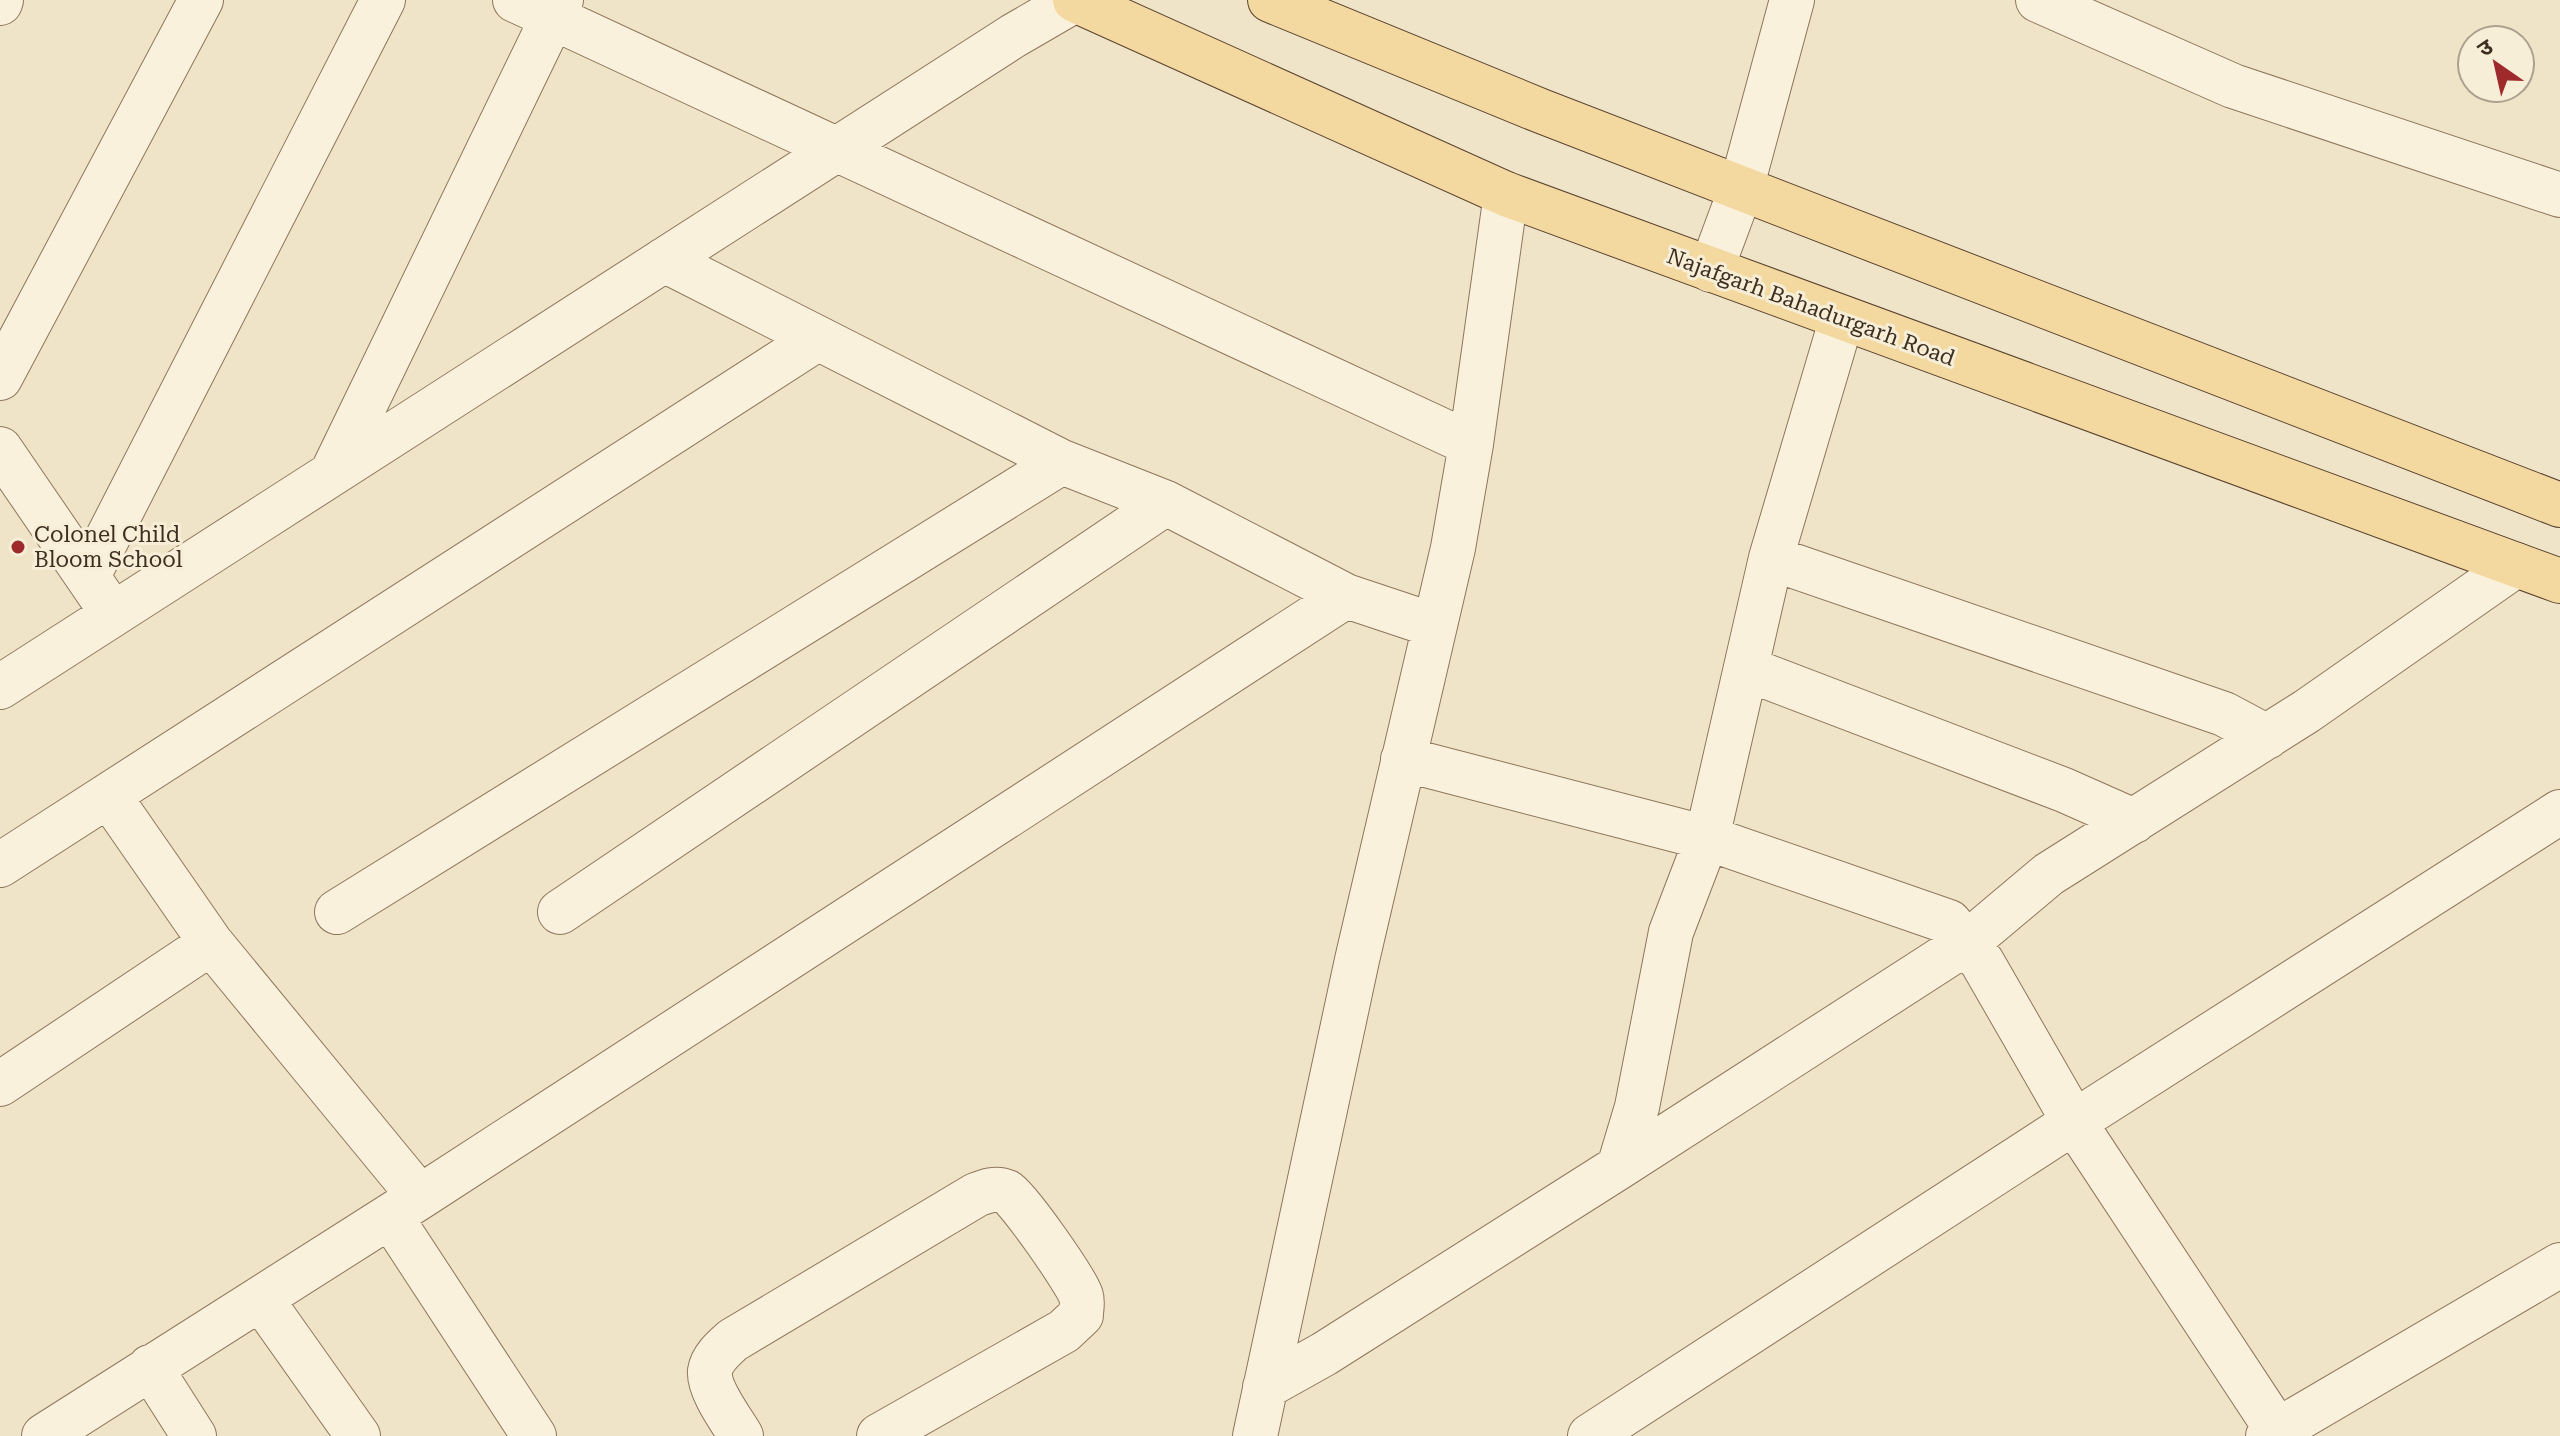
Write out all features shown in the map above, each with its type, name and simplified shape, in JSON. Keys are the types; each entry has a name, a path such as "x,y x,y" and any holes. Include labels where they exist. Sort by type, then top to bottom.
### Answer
{"main road":[{"name":"Najafgarh Bahadurgarh Road","path":"1075,0 1506,194 2560,581"},
{"path":"1270,0 1741,189 2560,505"}],"street":[{"path":"0,378 201,0"},
{"path":"88,576 383,0"},
{"path":"0,687 1013,36 1075,0"},
{"path":"1711,270 1741,189 1792,0"},
{"path":"2038,0 2100,10 2233,86 2560,195"},
{"path":"332,473 543,6 835,150 1471,444"},
{"path":"1255,1436 1403,759 1453,548 1471,444 1506,194"},
{"path":"664,260 1062,462 1166,503 1346,596 1433,625"},
{"path":"1619,1167 1637,1107 1671,932 1707,838 1771,558 1842,318"},
{"path":"0,865 817,339"},
{"path":"0,449 113,613"},
{"path":"337,912 1062,462"},
{"path":"560,912 1166,503"},
{"path":"1771,558 2224,714 2267,737"},
{"path":"1265,1387 1324,1354 1968,942 2049,874 2267,737 2516,565"},
{"path":"44,1436 261,1299 1346,596"},
{"path":"1747,669 2064,790 2134,821"},
{"path":"1403,759 1707,838 1949,922 1982,962 2074,1122 2275,1434 2560,1265"},
{"path":"109,796 211,943 405,1206 534,1436"},
{"path":"1590,1436 2560,812"},
{"path":"0,1084 211,943"},
{"path":"741,1436 716,1394 710,1372 718,1354 976,1195 993,1189 1008,1193 1020,1204 1073,1282 1082,1298 1081,1315 1064,1331 879,1436"},
{"path":"261,1299 358,1436"},
{"path":"150,1367 194,1436"}],"place":[{"name":"Colonel Child Bloom School","path":"18,547"}]}
